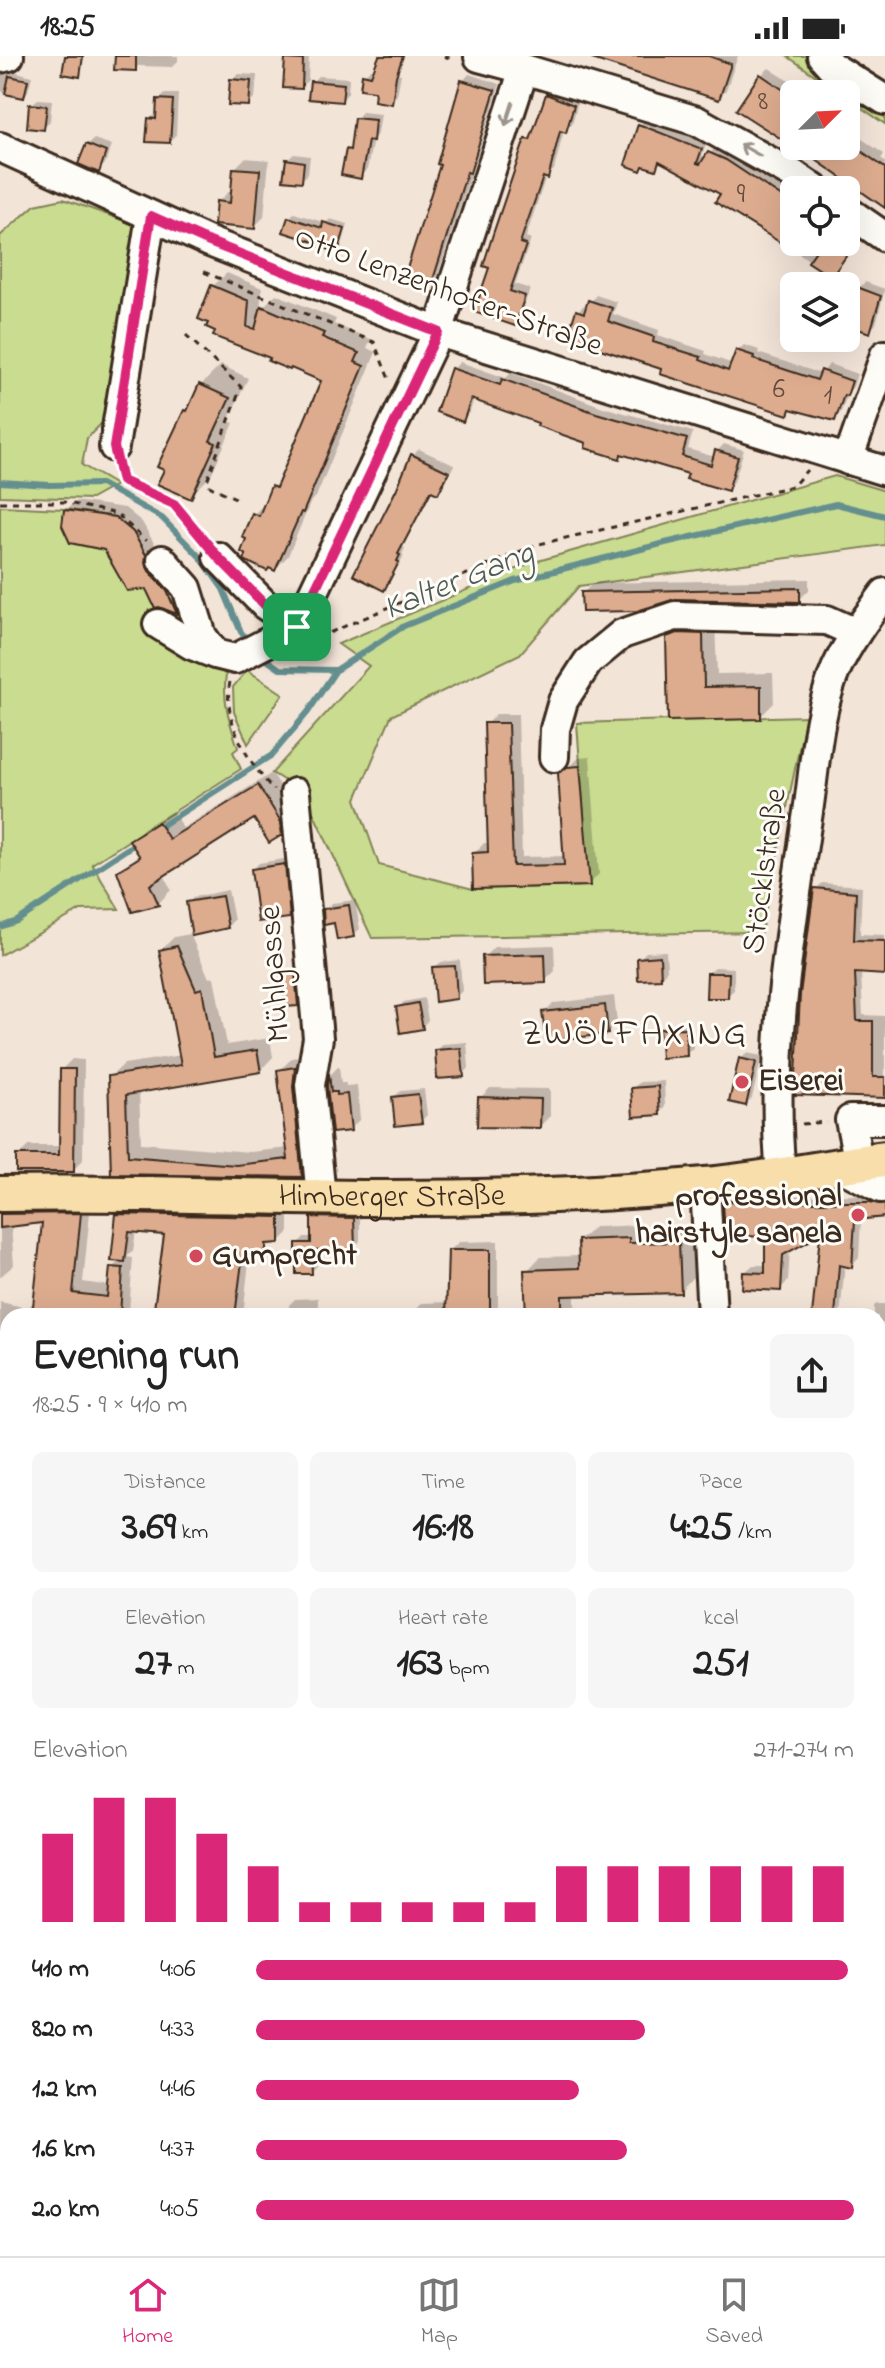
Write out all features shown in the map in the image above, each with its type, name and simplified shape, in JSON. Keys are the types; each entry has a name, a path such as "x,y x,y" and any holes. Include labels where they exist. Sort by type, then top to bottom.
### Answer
{"main road":[{"name":"Himberger Straße","path":"0,1194 85,1192 245,1198 389,1198 562,1193 705,1185 861,1162"}],"street":[{"path":"0,58 9,56"},
{"path":"822,56 831,66 885,100"},
{"path":"479,57 697,121 795,176"},
{"path":"158,624 192,645 240,652 297,627 438,332 524,69"},
{"name":"Otto Lenzenhofer-Straße","path":"0,147 207,241 438,332 885,471"},
{"path":"114,447 151,216"},
{"path":"860,220 885,237"},
{"path":"836,457 885,355"},
{"path":"218,557 265,605 297,627"},
{"path":"162,560 187,588 202,636 240,652"},
{"name":"Stöcklstraße","path":"781,1174 778,1067 792,920 823,714 835,671 856,633 885,593"},
{"path":"554,757 555,729 563,701 588,662 622,634 675,616 827,620 856,633"},
{"name":"Mühlgasse","path":"295,793 318,1038 310,1085 321,1197"},
{"path":"885,1120 850,1120 861,1162 881,1188 885,1188"},
{"path":"705,1185 712,1308"}],"path":[{"path":"204,272 374,342 389,379"},
{"path":"186,335 241,387 207,481 211,487 238,499"},
{"path":"114,447 122,481 174,504 218,557"},
{"path":"297,627 322,636 535,545 793,486 836,457"},
{"path":"0,502 64,502 117,514 140,533 162,560"},
{"path":"240,652 228,691 232,720 259,775"},
{"path":"797,1132 799,1125 850,1120"}],"green space":[{"path":"787,56 816,56 849,80 822,80"},
{"path":"860,88 885,106 885,124 860,107"},
{"path":"63,199 145,228 110,415 87,438 82,465 116,485 91,499 0,496 0,236 35,205"},
{"path":"835,476 885,491 885,545 579,586 520,654 391,716 356,799 379,865 473,889 589,886 577,723 806,716 761,932 372,938 304,793 272,773 369,666 338,644 531,563"},
{"path":"0,506 64,509 115,517 133,532 195,641 196,651 226,675 226,703 238,748 233,752 241,769 92,864 119,909 81,910 0,955"},
{"path":"247,670 283,694 248,744 234,712 233,687"}],"building":[{"path":"65,56 83,56 80,77 62,74"},
{"path":"115,56 136,56 136,71 114,70"},
{"path":"379,56 403,56 392,104 374,101 375,91 360,89 362,74 371,76"},
{"path":"592,56 709,56 731,64 719,100 592,59"},
{"path":"285,59 303,60 302,89 283,88"},
{"path":"760,74 780,88 780,138 736,110"},
{"path":"9,76 28,80 24,98 5,94"},
{"path":"230,79 251,81 249,106 228,105"},
{"path":"461,80 495,90 431,286 404,278 440,165 437,164"},
{"path":"310,81 344,84 342,102 308,99"},
{"path":"546,94 574,105 566,133 560,131 548,179 543,177 520,243 526,245 510,291 525,296 515,326 474,312 489,268 483,266 493,234 525,139 530,140"},
{"path":"157,99 173,100 170,143 146,142 148,118 156,119"},
{"path":"29,104 47,106 44,130 27,128"},
{"path":"354,118 375,120 373,142 368,141 361,179 341,175 346,149 350,150"},
{"path":"638,124 702,149 697,163 700,164 708,152 726,160 780,196 780,242 715,202 720,194 659,161 656,170 643,166 641,171 625,165"},
{"path":"86,144 106,152 99,173 78,164"},
{"path":"860,150 885,168 885,208 860,191 860,176 839,176 816,160 860,160"},
{"path":"286,159 304,162 302,182 283,180"},
{"path":"233,168 260,170 255,229 214,225 216,201 230,203"},
{"path":"288,217 322,228 323,222 345,229 338,252 283,232"},
{"path":"812,256 846,256 835,272 823,272 808,262"},
{"path":"211,285 249,301 247,327 255,329 261,306 324,333 322,337 359,353 355,362 364,366 303,513 275,571 269,568 267,571 244,560 246,555 241,552 246,539 242,537 252,513 259,516 271,486 276,488 321,381 213,336 215,331 206,327 208,323 198,319"},
{"path":"860,288 881,296 870,333 860,330"},
{"path":"588,300 612,308 608,321 654,337 653,342 701,357 700,360 728,371 736,350 754,356 753,359 817,380 821,370 852,381 847,396 844,395 835,421 790,409 788,415 660,374 661,369 567,338 576,310 584,313"},
{"path":"451,368 500,385 502,379 596,413 687,439 682,456 711,465 715,450 738,457 728,491 686,479 688,474 621,454 620,459 585,448 586,443 471,399 463,422 436,412"},
{"path":"199,384 230,398 210,441 216,443 191,499 157,484 164,470 157,467"},
{"path":"411,454 449,472 438,494 431,491 398,554 399,562 384,591 353,575"},
{"path":"64,510 115,517 133,532 146,555 145,563 149,571 167,591 177,614 155,608 146,589 127,591 104,550 70,543 62,526"},
{"path":"800,588 800,602 675,599 637,611 582,612 581,592"},
{"path":"678,633 703,634 704,687 761,686 761,719 668,721 666,637"},
{"path":"484,723 508,723 513,866 564,865 558,773 567,767 580,766 590,886 473,889 472,853 488,852"},
{"path":"258,785 280,820 282,835 269,843 254,819 150,885 159,905 132,912 117,871 140,857 129,840 158,822 169,839"},
{"path":"285,864 290,918 258,922 251,869"},
{"path":"814,888 856,892 854,940 885,941 885,975 855,973 857,1021 873,1021 873,1077 885,1077 885,1098 795,1095 800,994"},
{"path":"222,896 228,928 192,936 186,902"},
{"path":"349,905 354,937 337,940 334,923 324,925 323,909"},
{"path":"177,946 196,990 202,988 214,1057 257,1050 261,1072 126,1095 128,1156 236,1165 288,1159 277,1070 295,1067 293,1087 302,1177 111,1174 108,1076 181,1065 159,950"},
{"path":"545,954 546,983 483,985 482,956"},
{"path":"660,956 661,979 638,980 637,958"},
{"path":"455,966 457,999 435,1002 432,967"},
{"path":"295,973 298,1006 285,1007 281,974"},
{"path":"707,973 729,973 728,998 706,998"},
{"path":"418,1003 423,1029 400,1033 396,1007"},
{"path":"605,1005 608,1034 546,1041 542,1012"},
{"path":"686,1028 687,1056 661,1058 659,1029"},
{"path":"461,1048 464,1077 437,1079 435,1050"},
{"name":"Eiserei","path":"739,1058 756,1062 746,1106 729,1102"},
{"path":"60,1069 75,1069 74,1172 16,1172 16,1155 59,1155"},
{"path":"329,1073 331,1092 347,1094 351,1131 332,1133 327,1086"},
{"path":"658,1086 660,1115 633,1117 631,1088"},
{"path":"418,1094 422,1123 395,1126 392,1097"},
{"path":"478,1097 541,1099 540,1128 477,1127"},
{"path":"870,1202 885,1205 885,1217 855,1220 852,1268 839,1265 836,1308 813,1308 820,1235 783,1255 781,1291 742,1289 743,1272 765,1273 765,1237 725,1235 723,1203"},
{"path":"81,1213 73,1293 107,1297 110,1267 123,1268 120,1308 33,1308 42,1223 0,1228 0,1214"},
{"path":"116,1214 280,1217 280,1243 266,1244 266,1250 261,1254 243,1254 236,1308 154,1308 164,1235 129,1232 125,1262 111,1261"},
{"path":"311,1217 354,1218 355,1249 311,1250 312,1274 296,1274 296,1243 311,1243"},
{"path":"629,1238 629,1243 679,1242 681,1293 562,1296 562,1308 526,1308 524,1270 579,1268 578,1240"},
{"path":"448,1250 490,1250 490,1308 446,1308"}],"waterway":[{"path":"0,482 101,484 162,518 201,558 223,589 241,632 249,642"},
{"name":"Kalter Gang","path":"155,830 272,755 308,712 336,670 404,626 515,581 665,543 836,504 885,516"},
{"path":"258,654 280,669 336,670"},
{"name":"Kalter Gang","path":"0,927 17,921 139,841"}],"place":[{"name":"Eiserei","path":"742,1082"},
{"name":"professional hairstyle sanela","path":"858,1215"},
{"name":"Gumprecht","path":"196,1256"}],"district":[{"name":"ZWÖLFAXING","path":"635,1035"}],"route":[{"path":"151,216 438,332 297,627 265,605 218,557 174,504 122,481 114,447 151,216"}]}
